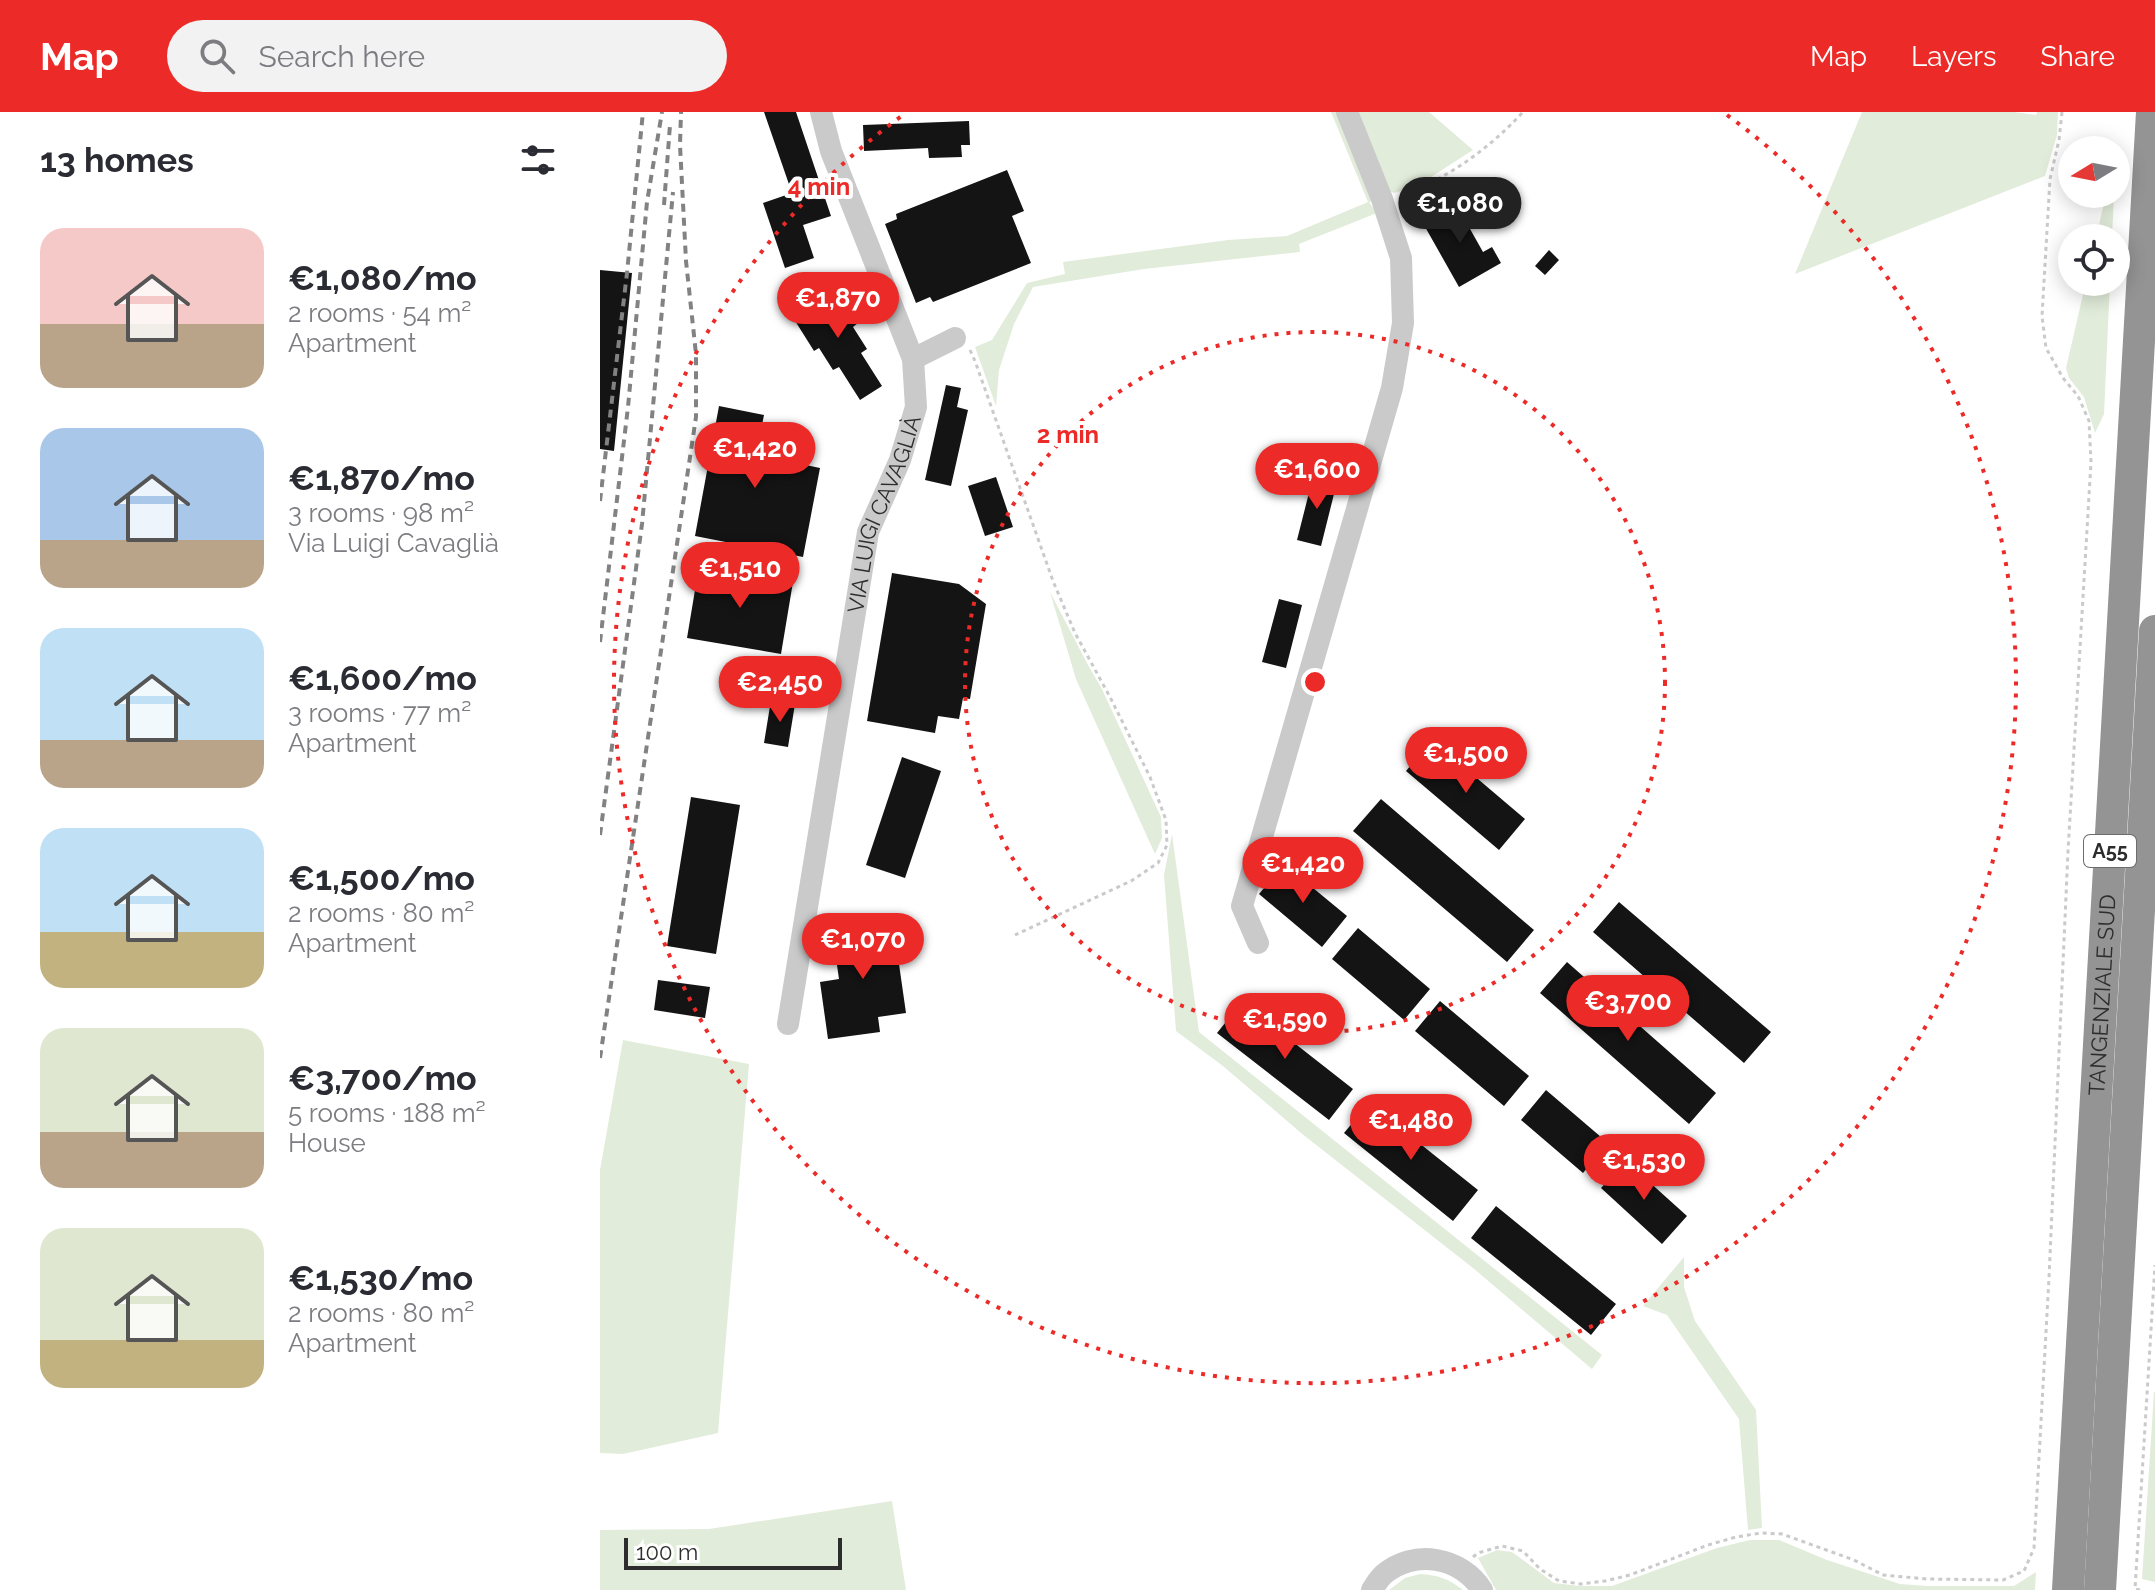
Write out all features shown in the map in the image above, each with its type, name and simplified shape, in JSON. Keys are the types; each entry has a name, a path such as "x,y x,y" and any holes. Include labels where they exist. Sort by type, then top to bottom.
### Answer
{"highway":[{"name":"TANGENZIALE SUD","path":"2068,1590 2152,112"},
{"name":"TANGENZIALE SUD","path":"2100,1590 2155,631"}],"street":[{"name":"VIA LUIGI CAVAGLIÀ","path":"788,1024 868,532 900,460 916,407 913,359 831,151 821,112"},
{"path":"1258,943 1242,906 1392,388 1403,323 1401,258 1382,199 1347,112"},
{"path":"913,359 955,338"},
{"path":"1372,1590 1384,1575 1400,1564 1419,1559 1440,1560 1461,1568 1477,1581 1482,1590"}],"path":[{"path":"1382,199 1427,185 1476,155 1523,112"},
{"path":"1461,1568 1478,1553 1502,1546 1523,1551 1540,1569 1559,1581 1581,1584 1630,1575 1708,1545 1761,1533 1782,1534 1854,1560 1883,1575 2003,1580 2024,1571 2034,1548 2091,462 2089,421 2078,396 2063,378 2046,348 2042,316 2050,179 2062,112"},
{"path":"955,338 967,345 975,361 1064,607 1150,777 1166,820 1167,845 1158,863 1131,881 1015,935"},
{"path":"2140,1590 2135,1589 2155,1265"}],"green space":[{"path":"1331,112 1341,112 1376,201 1369,202 1377,213 1299,244 1300,252 1144,269 1033,287 1014,324 999,370 996,406 975,347 992,340 1027,283 1065,274 1063,262 1228,240 1287,236 1368,202"},
{"path":"1352,112 1429,112 1473,150 1417,186 1394,193 1389,191"},
{"path":"1862,112 2014,112 2036,115 2037,112 2058,112 2057,135 2045,176 1795,274"},
{"path":"2103,208 2113,208 2113,224 2099,224"},
{"path":"2083,296 2109,296 2104,414 2095,433 2084,397 2069,378 2066,368"},
{"path":"1050,592 1102,689 1161,817 1162,838 1155,854 1076,679"},
{"path":"1172,834 1199,1032 1602,1355 1592,1369 1473,1268 1176,1031 1164,875"},
{"path":"623,1040 749,1064 718,1433 623,1454 600,1453 600,1170"},
{"path":"1684,1257 1684,1287 1695,1321 1756,1410 1762,1528 1748,1530 1739,1419 1667,1315 1643,1306"},
{"path":"2155,1392 2155,1582 2142,1579"},
{"path":"892,1501 906,1590 600,1590 600,1530 709,1529"},
{"path":"1750,1540 1779,1540 1900,1584 2014,1586 2036,1572 2035,1590 1496,1590 1478,1558 1497,1550 1512,1552 1554,1583 1612,1586 1717,1548"},
{"path":"1420,1574 1443,1578 1463,1590 1389,1590 1405,1578"}],"building":[{"path":"764,112 796,112 831,216 803,225 814,258 785,268 763,203 792,193"},
{"path":"969,121 970,145 961,145 962,157 929,158 928,148 864,151 863,125"},
{"path":"1007,170 1024,211 1012,216 1031,263 933,302 930,297 916,303 885,224 897,219 896,214"},
{"path":"1465,201 1473,216 1465,220 1483,252 1492,247 1501,263 1459,287 1424,225"},
{"path":"1549,250 1559,260 1545,275 1535,266"},
{"path":"600,270 632,273 614,451 600,449"},
{"path":"836,288 858,323 853,327 867,349 861,353 882,386 860,400 839,367 833,370 819,348 814,351 792,316"},
{"path":"946,385 961,388 957,407 968,410 951,486 925,480"},
{"path":"719,406 764,415 758,445 784,450 782,460 820,468 803,557 695,536"},
{"path":"996,477 1013,527 985,536 968,486"},
{"path":"1313,477 1337,482 1321,546 1297,540"},
{"path":"699,566 793,582 781,654 687,638"},
{"path":"892,573 959,584 986,604 970,699 963,698 959,719 938,716 935,733 867,721"},
{"path":"1279,599 1302,605 1286,668 1262,662"},
{"path":"771,700 795,704 788,747 764,743"},
{"path":"1432,740 1525,819 1499,850 1406,771"},
{"path":"902,757 941,771 905,878 866,865"},
{"path":"691,797 740,805 716,954 667,946"},
{"path":"1381,799 1534,930 1507,962 1353,831"},
{"path":"1284,864 1347,916 1322,947 1259,894"},
{"path":"1619,902 1771,1032 1744,1063 1593,932"},
{"path":"893,922 906,1013 878,1017 880,1032 828,1039 820,982 839,979 832,931"},
{"path":"1358,928 1430,989 1404,1020 1332,959"},
{"path":"1567,962 1716,1093 1689,1124 1540,993"},
{"path":"658,980 710,987 705,1018 654,1010"},
{"path":"1440,1001 1529,1076 1504,1106 1415,1031"},
{"path":"1242,1002 1353,1089 1329,1120 1217,1033"},
{"path":"1546,1090 1608,1143 1583,1173 1521,1120"},
{"path":"1369,1103 1478,1190 1453,1221 1344,1133"},
{"path":"1626,1161 1687,1216 1662,1244 1601,1188"},
{"path":"1496,1206 1616,1304 1591,1335 1471,1238"}],"railway":[{"path":"600,501 643,112"},
{"path":"600,642 628,407 647,202 662,112"},
{"path":"600,1058 696,417 696,354 686,261 681,112"},
{"path":"664,205 670,125"},
{"path":"600,835 642,524 673,192"}]}
